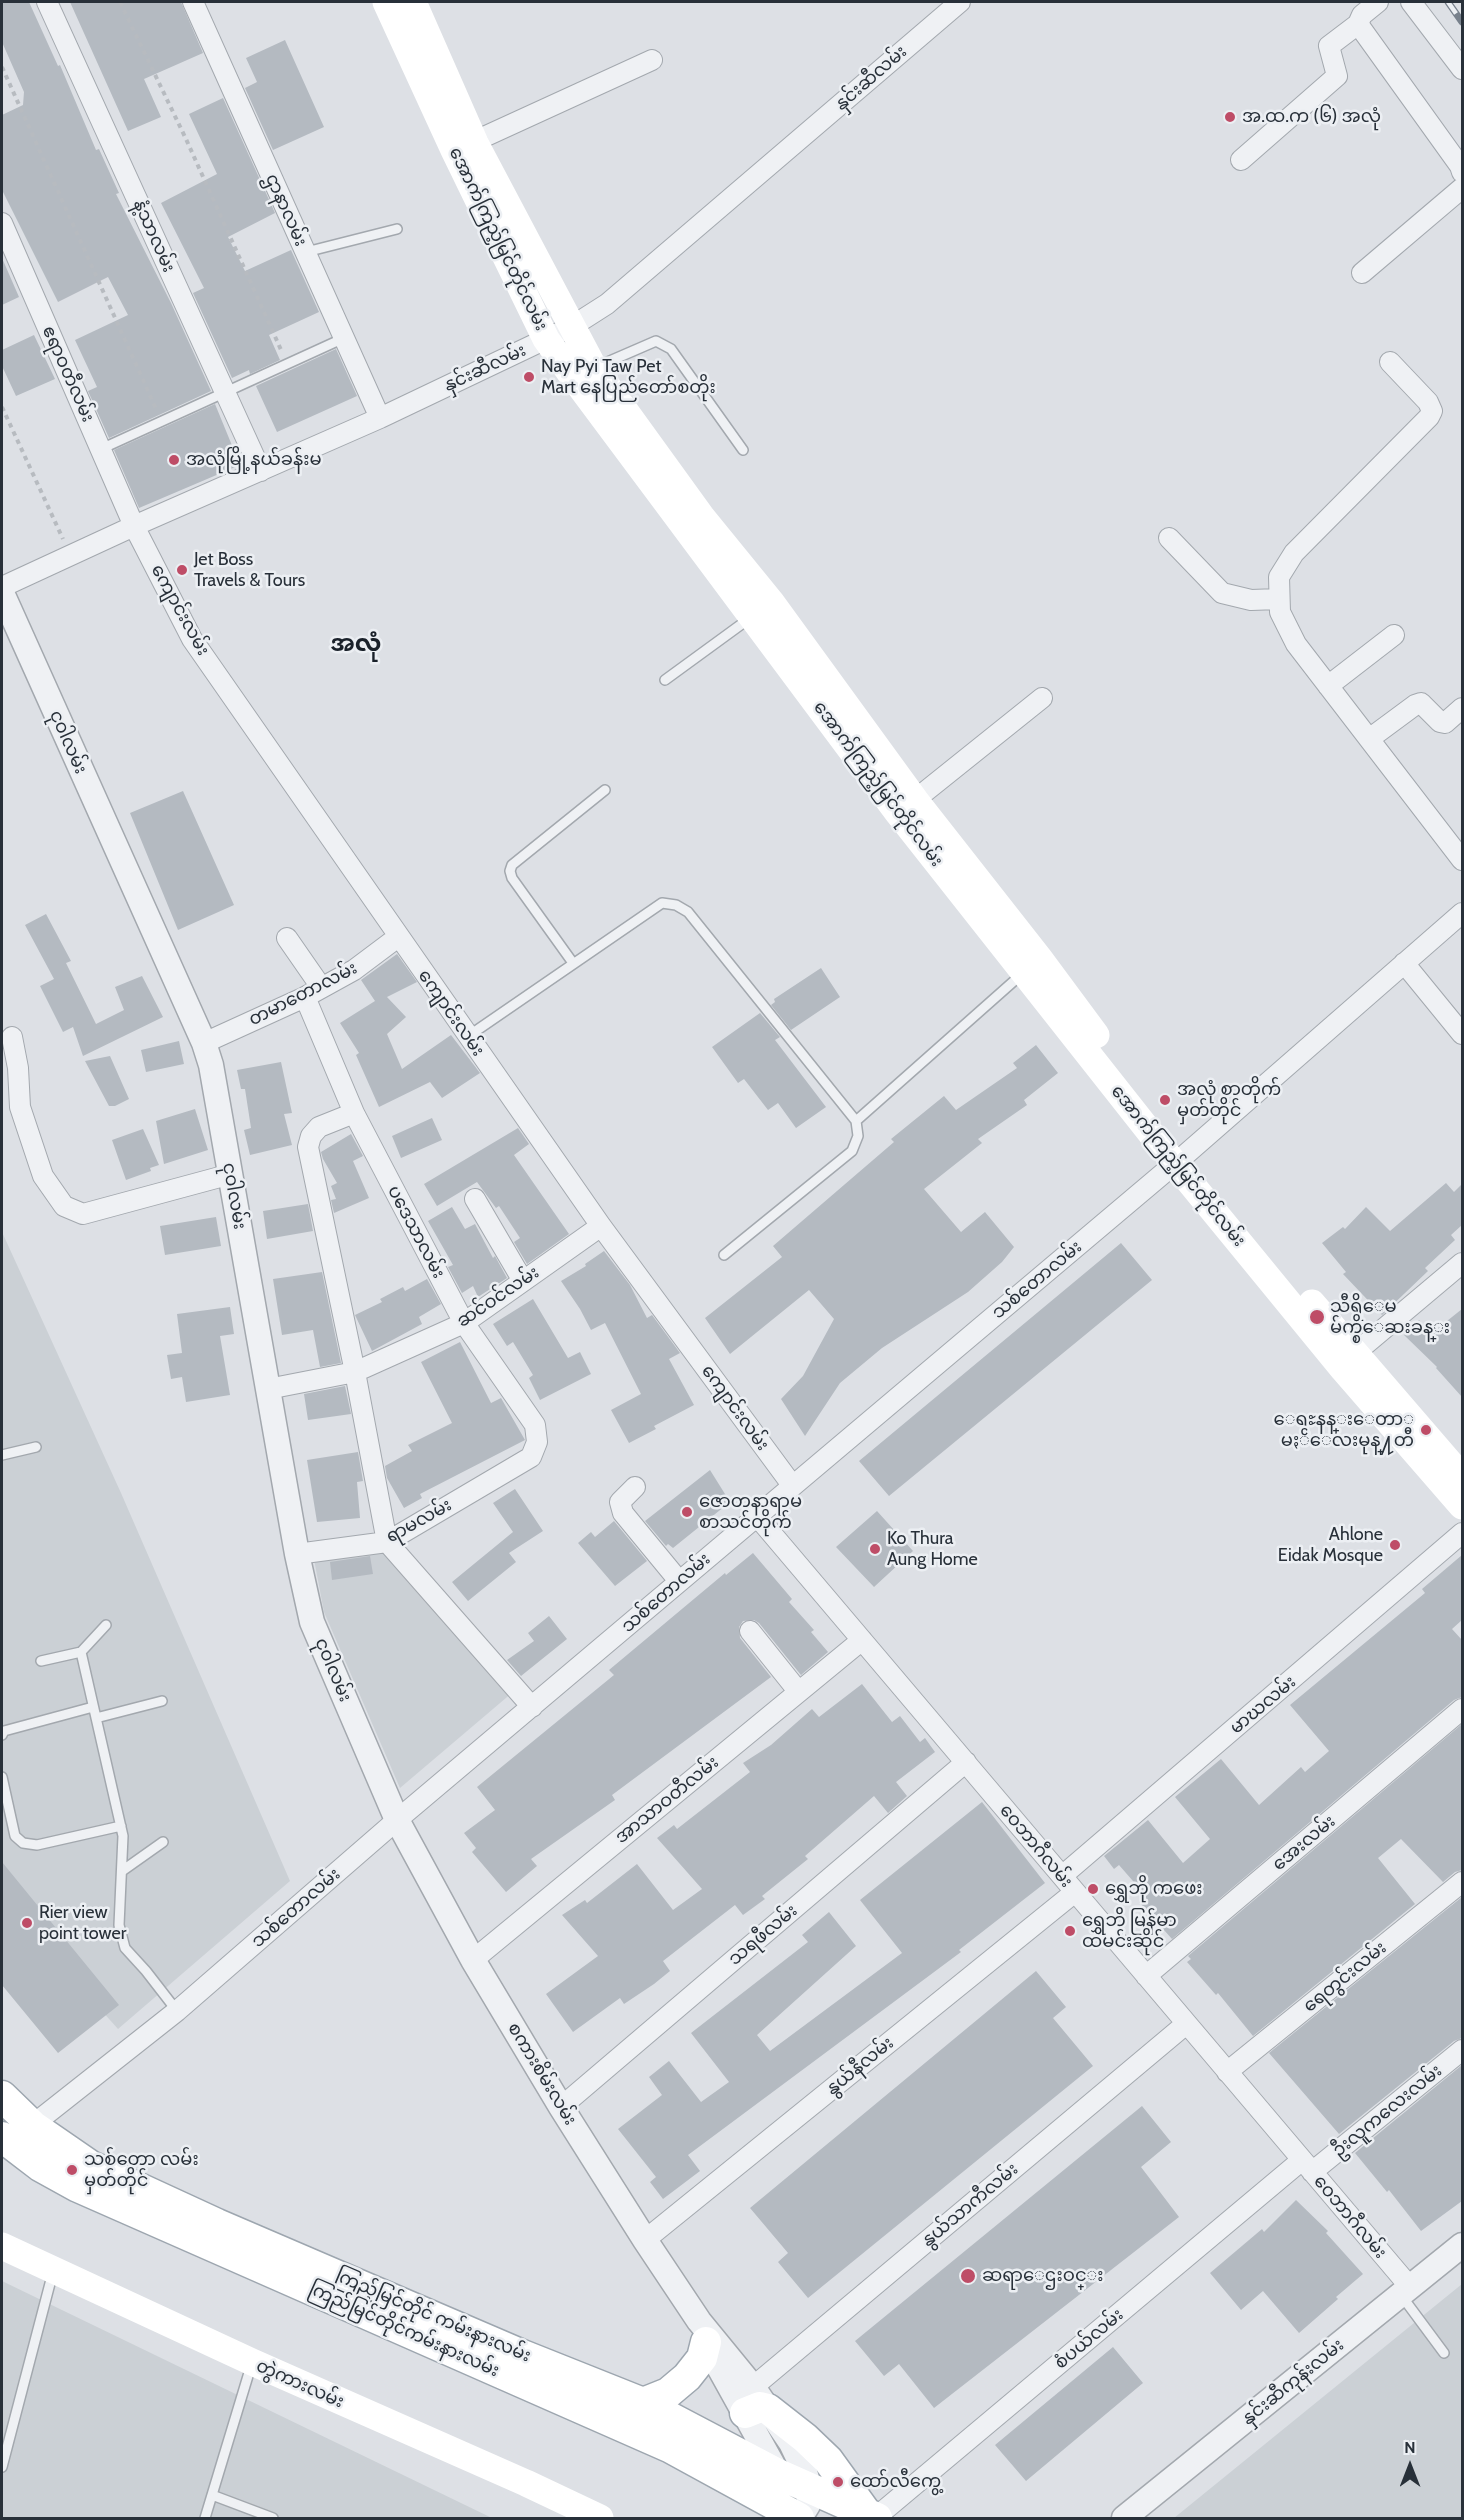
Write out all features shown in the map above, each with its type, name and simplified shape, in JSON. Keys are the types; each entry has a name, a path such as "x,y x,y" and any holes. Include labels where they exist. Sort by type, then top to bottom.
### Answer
{"main road":[{"name":"အောက်ကြည့်မြင်တိုင်လမ်း","path":"386,2 464,146 594,368 708,542"},
{"name":"အောက်ကြည့်မြင်တိုင်လမ်း","path":"413,2 464,146 546,339 761,609 907,806 1032,965 1180,1160 1460,1489"},
{"name":"ကြည့်မြင်တိုင် ကမ်းနားလမ်း","path":"2,2096 33,2126 91,2166 211,2233 643,2403 778,2474 873,2517"},
{"name":"ကြည်မြင်တိုင်ကမ်းနားလမ်း","path":"3,2143 78,2187 211,2233 671,2448 792,2514"},
{"name":"တွဲကားလမ်း","path":"2,2247 600,2518"},
{"path":"643,2403 668,2393 687,2377 702,2358 703,2332"},
{"path":"755,2403 805,2438 828,2460 873,2517"}],"street":[{"name":"နံ့သာလမ်း","path":"47,2 261,471"},
{"name":"ဌာနာလမ်း","path":"193,2 380,418"},
{"name":"နှင်းဆီလမ်း","path":"2,588 134,526 380,418 571,327 607,304 960,2"},
{"path":"1241,160 1337,76 1329,46 1358,24 1362,15 1378,2"},
{"path":"1411,2 1462,69"},
{"path":"1358,24 1460,166 1462,172"},
{"path":"464,146 652,60"},
{"path":"1362,273 1462,188"},
{"name":"ဧရာဝတီလမ်း","path":"2,223 134,526"},
{"path":"1390,362 1428,402 1432,411 1430,417 1294,553 1279,577 1280,612 1296,644 1462,860"},
{"name":"ကျောင်းလမ်း","path":"134,526 192,639 467,1037 601,1226 792,1485"},
{"path":"1169,538 1222,593 1251,600 1279,599"},
{"name":"ငုဝါလမ်း","path":"2,594 204,1043 211,1065 297,1554 312,1622 397,1820"},
{"path":"1329,686 1394,635"},
{"path":"907,806 1042,698"},
{"path":"1369,739 1414,705 1421,703 1440,722 1445,723 1462,708"},
{"name":"သစ်တောလမ်း","path":"3,2143 33,2126 177,2011 397,1820 756,1515 1180,1160 1462,913"},
{"name":"တမာတောလမ်း","path":"204,1043 313,992 354,970 398,937"},
{"name":"ပဒေသာလမ်း","path":"287,938 313,992 354,1113 464,1323 535,1425 537,1443 531,1457"},
{"path":"1404,963 1462,1034"},
{"path":"12,1037 18,1068 20,1107 43,1176 64,1206 83,1214 231,1174"},
{"path":"354,1113 319,1127 311,1136 308,1147 355,1372 387,1542 532,1707"},
{"path":"475,1199 523,1281"},
{"name":"ဆင်ဝင်လမ်း","path":"268,1389 355,1372 464,1323 601,1226"},
{"path":"1349,1361 1462,1263"},
{"name":"ရာမလမ်း","path":"297,1554 387,1542 531,1457"},
{"path":"634,1487 620,1502 623,1513 679,1581"},
{"name":"ဝေဘာဂီလမ်း","path":"756,1515 1307,2166 1405,2291"},
{"name":"မာဃလမ်း","path":"1062,1876 1462,1533"},
{"path":"750,1631 798,1691"},
{"name":"အာသာဝတီလမ်း","path":"473,1960 862,1640"},
{"name":"အေးလမ်း","path":"1146,1976 1462,1709"},
{"name":"သရဖီလမ်း","path":"561,2107 966,1762"},
{"name":"စကားစိမ်းလမ်း","path":"397,1820 473,1960 561,2107 703,2332 755,2403 791,2443 805,2472 810,2489"},
{"name":"ရေတွင်းလမ်း","path":"1227,2072 1462,1882"},
{"name":"နွယ်နီလမ်း","path":"645,2240 1075,1892"},
{"name":"နွယ်သာကီလမ်း","path":"755,2403 1186,2024"},
{"name":"ဦးလူကလေးလမ်း","path":"1307,2166 1462,2050"},
{"name":"စံပယ်လမ်း","path":"873,2517 1307,2166"},
{"name":"နှင်းဆီကုန်းလမ်း","path":"1124,2518 1405,2291 1460,2251"},
{"name":"စကားစိမ်းလမ်း","path":"755,2403 778,2474"},
{"path":"778,2474 779,2492 792,2514 808,2505 810,2489"}],"lane":[{"path":"306,252 397,229"},
{"path":"101,449 286,362 344,338"},
{"path":"594,368 656,341 671,350 743,450"},
{"path":"664,680 761,609"},
{"path":"573,963 512,878 510,871 512,864 605,790"},
{"path":"467,1037 662,903 682,908 688,912 856,1120 858,1136 852,1151 724,1255"},
{"path":"856,1120 1032,965"},
{"path":"2,1455 36,1447"},
{"path":"41,1661 81,1652 106,1625"},
{"path":"81,1652 123,1836 119,1925 125,1948 177,2011"},
{"path":"96,1718 162,1701"},
{"path":"2,1735 4,1731 93,1707"},
{"path":"2,1777 15,1836 23,1843 37,1845 121,1826"},
{"path":"122,1871 163,1842"},
{"path":"2,2467 53,2270"},
{"path":"1405,2291 1444,2353"},
{"path":"205,2518 252,2362"},
{"path":"212,2495 273,2518"}],"path":[{"path":"120,2 186,139 286,362"},
{"path":"2,67 162,420"},
{"path":"2,407 71,555"}],"shaded area":[{"path":"2,1232 121,1493 290,1881 118,2029 2,1899"},
{"path":"387,1542 513,1692 400,1788 324,1612 313,1554"},
{"path":"2,2281 492,2518 2,2518"},
{"path":"1462,2284 1462,2518 1174,2518"}],"building":[{"path":"2,2 29,2 58,66 60,65 96,150 99,149 119,193 116,194 171,303 211,391 109,438 88,391 97,387 75,340 128,315 108,277 58,302 2,190 2,115 23,105 24,92 2,42"},
{"path":"70,2 181,2 203,53 144,79 161,117 128,131"},
{"path":"285,40 324,127 273,150 245,88 257,82 246,58"},
{"path":"223,98 275,213 228,237 245,271 291,250 319,312 269,335 280,360 250,374 249,370 232,378 193,293 204,288 161,203 217,174 189,114"},
{"path":"2,258 19,297 2,305"},
{"path":"34,335 55,379 16,396 2,366 2,350"},
{"path":"336,349 357,396 277,432 256,386"},
{"name":"အလုံမြို့နယ်ခန်းမ","path":"215,404 240,465 139,508 114,450"},
{"path":"183,791 234,905 178,930 130,813"},
{"path":"46,914 71,961 66,963 96,1024 124,1010 115,987 142,976 163,1017 83,1056 73,1027 63,1032 40,986 54,979 25,925"},
{"path":"397,954 417,982 387,997 406,1017 387,1034 402,1069 451,1035 480,1073 442,1098 430,1082 379,1107 356,1055 359,1053 340,1023 375,1001 361,980"},
{"path":"821,968 840,997 791,1030 771,1005 775,1002 774,999"},
{"path":"760,1013 780,1037 775,1040 826,1107 796,1128 778,1103 768,1110 744,1079 738,1083 712,1047"},
{"path":"179,1041 184,1064 146,1072 141,1050"},
{"path":"1036,1045 1058,1073 1024,1100 1027,1105 978,1139 982,1143 924,1189 961,1232 985,1212 1014,1247 1002,1262 968,1292 882,1348 840,1383 805,1436 781,1399 803,1376 834,1319 809,1290 730,1354 705,1318 782,1257 773,1246 894,1142 891,1139 944,1096 956,1110 1017,1068 1013,1063"},
{"path":"110,1056 129,1099 115,1106 109,1106 85,1061"},
{"path":"281,1062 292,1113 284,1114 292,1145 250,1155 244,1130 251,1128 245,1089 241,1089 237,1070"},
{"path":"195,1109 208,1150 164,1164 156,1121"},
{"path":"432,1118 442,1140 401,1158 392,1136"},
{"path":"518,1128 529,1144 514,1155 569,1234 527,1264 514,1242 520,1238 499,1206 496,1208 477,1182 437,1206 424,1184"},
{"path":"143,1129 159,1165 150,1168 151,1171 126,1180 112,1140"},
{"path":"351,1134 363,1156 353,1161 369,1198 334,1213 331,1200 336,1199 331,1186 337,1183 321,1152"},
{"path":"1446,1183 1454,1192 1462,1184 1462,1225 1451,1235 1455,1240 1425,1268 1428,1271 1382,1315 1343,1274 1346,1272 1322,1243 1343,1227 1345,1229 1366,1207 1390,1231"},
{"path":"308,1204 313,1231 267,1239 263,1211"},
{"path":"452,1207 465,1229 475,1224 493,1258 495,1256 507,1278 478,1297 473,1286 462,1293 448,1267 453,1265 428,1221"},
{"path":"216,1217 221,1246 165,1255 160,1226"},
{"path":"1121,1243 1152,1280 889,1496 859,1461"},
{"path":"604,1251 630,1285 647,1318 652,1315 680,1353 669,1359 694,1405 654,1426 656,1429 629,1443 611,1410 641,1394 605,1323 591,1330 561,1281 586,1266 585,1264"},
{"path":"322,1272 341,1363 320,1367 313,1330 282,1335 273,1279"},
{"path":"427,1279 441,1304 419,1317 422,1324 372,1351 355,1315 382,1302 380,1299 403,1287 405,1291"},
{"path":"533,1299 568,1358 580,1352 591,1374 540,1400 529,1378 533,1375 513,1342 507,1346 493,1324"},
{"path":"230,1307 234,1334 220,1336 230,1395 186,1402 182,1377 171,1379 167,1355 182,1353 177,1314"},
{"path":"1462,1309 1462,1397 1437,1367 1404,1335 1419,1320 1432,1333"},
{"path":"460,1342 491,1403 501,1398 525,1440 420,1494 422,1498 404,1508 387,1478 385,1466 412,1451 408,1445 452,1423 421,1362"},
{"path":"345,1386 351,1414 308,1420 304,1394"},
{"path":"358,1452 363,1481 357,1482 360,1518 317,1522 307,1460"},
{"name":"ဇောတနာရာမ စာသင်တိုက်","path":"710,1470 730,1502 673,1548 668,1544 666,1546 645,1521"},
{"path":"515,1489 543,1531 509,1553 516,1562 468,1601 452,1582 513,1532 493,1503"},
{"name":"Ko Thura Aung Home","path":"877,1511 913,1551 874,1587 836,1547"},
{"path":"614,1521 647,1561 615,1586 578,1543 591,1532 595,1537"},
{"path":"753,1553 792,1599 789,1602 814,1630 811,1632 828,1652 801,1675 759,1623 754,1620 743,1621 739,1627 740,1638 771,1677 612,1795 615,1800 531,1859 537,1866 506,1892 472,1852 476,1848 464,1833 495,1810 477,1787 614,1675 609,1670 725,1573 726,1575"},
{"path":"1462,1555 1462,1620 1452,1629 1462,1640 1462,1697 1454,1700 1172,1939 1139,1902 1146,1896 1119,1865 1114,1869 1104,1856 1148,1820 1183,1863 1210,1839 1175,1797 1221,1759 1259,1805 1301,1767 1305,1772 1329,1751 1290,1705 1425,1593 1422,1589"},
{"path":"370,1556 373,1574 332,1580 330,1562"},
{"path":"549,1616 567,1639 521,1676 507,1660 534,1641 528,1633"},
{"path":"862,1684 892,1722 900,1716 920,1742 925,1738 935,1752 896,1782 907,1796 888,1813 874,1796 805,1856 808,1859 762,1896 765,1899 743,1915 735,1905 663,1961 670,1971 654,1984 624,2004 620,1998 573,2032 546,1994 598,1956 562,1915 585,1900 587,1903 637,1864 673,1910 702,1889 657,1838 674,1825 677,1829 750,1772 743,1763 771,1745 812,1709 819,1717"},
{"path":"1462,1724 1462,1870 1455,1872 1443,1882 1401,1839 1378,1858 1415,1904 1253,2036 1218,1993 1216,1995 1187,1962 1191,1959 1188,1956"},
{"path":"982,1802 1045,1883 959,1950 961,1952 688,2155 700,2171 663,2199 650,2182 656,2177 618,2129 662,2095 649,2077 669,2061 701,2102 729,2082 691,2033 808,1942 802,1935 829,1912 856,1946 757,2035 770,2051 902,1953 860,1900"},
{"name":"Rier view point tower","path":"2,1862 119,2005 58,2053 2,1985"},
{"path":"1462,1897 1462,2038 1454,2041 1339,2134 1269,2053"},
{"path":"1036,1971 1066,2007 1053,2018 1093,2066 808,2298 778,2262 788,2253 750,2208"},
{"path":"1462,2065 1462,2201 1421,2231 1389,2190 1387,2192 1355,2153"},
{"path":"1142,2106 1171,2142 1141,2167 1179,2217 934,2408 899,2364 884,2376 855,2341"},
{"path":"1296,2200 1328,2231 1326,2233 1363,2274 1299,2333 1263,2291 1241,2310 1210,2273 1262,2229 1264,2232"},
{"path":"1113,2347 1143,2383 1026,2481 995,2445"}],"railway":[{"path":"1448,2 1462,22"}],"place":[{"name":"အ.ထ.က (၆) အလုံ","path":"1230,117"},
{"name":"Nay Pyi Taw Pet Mart နေပြည်တော်စတိုး","path":"529,377"},
{"name":"အလုံမြို့နယ်ခန်းမ","path":"174,460"},
{"name":"Jet Boss Travels & Tours","path":"182,570"},
{"name":"အလုံ စာတိုက် မှတ်တိုင်","path":"1165,1100"},
{"name":"သီရိေမ မ်က္စိေဆးခန္း","path":"1317,1317"},
{"name":"ေရႊနန္းေတာ္ မႏၲေလးမုန္႔တီ","path":"1426,1430"},
{"name":"ဇောတနာရာမ စာသင်တိုက်","path":"687,1512"},
{"name":"Ahlone Eidak Mosque","path":"1395,1545"},
{"name":"Ko Thura Aung Home","path":"875,1549"},
{"name":"ရွှေဘို ကဖေး","path":"1093,1889"},
{"name":"Rier view point tower","path":"27,1923"},
{"name":"ရွှေဘို မြန်မာ ထမင်းဆိုင်","path":"1070,1931"},
{"name":"သစ်တော လမ်း မှတ်တိုင်","path":"72,2170"},
{"name":"ဆရာေဌးဝင္း","path":"968,2276"},
{"name":"ထော်လီကွေ့","path":"838,2482"}],"district":[{"name":"အလုံ","path":"356,644"}]}
